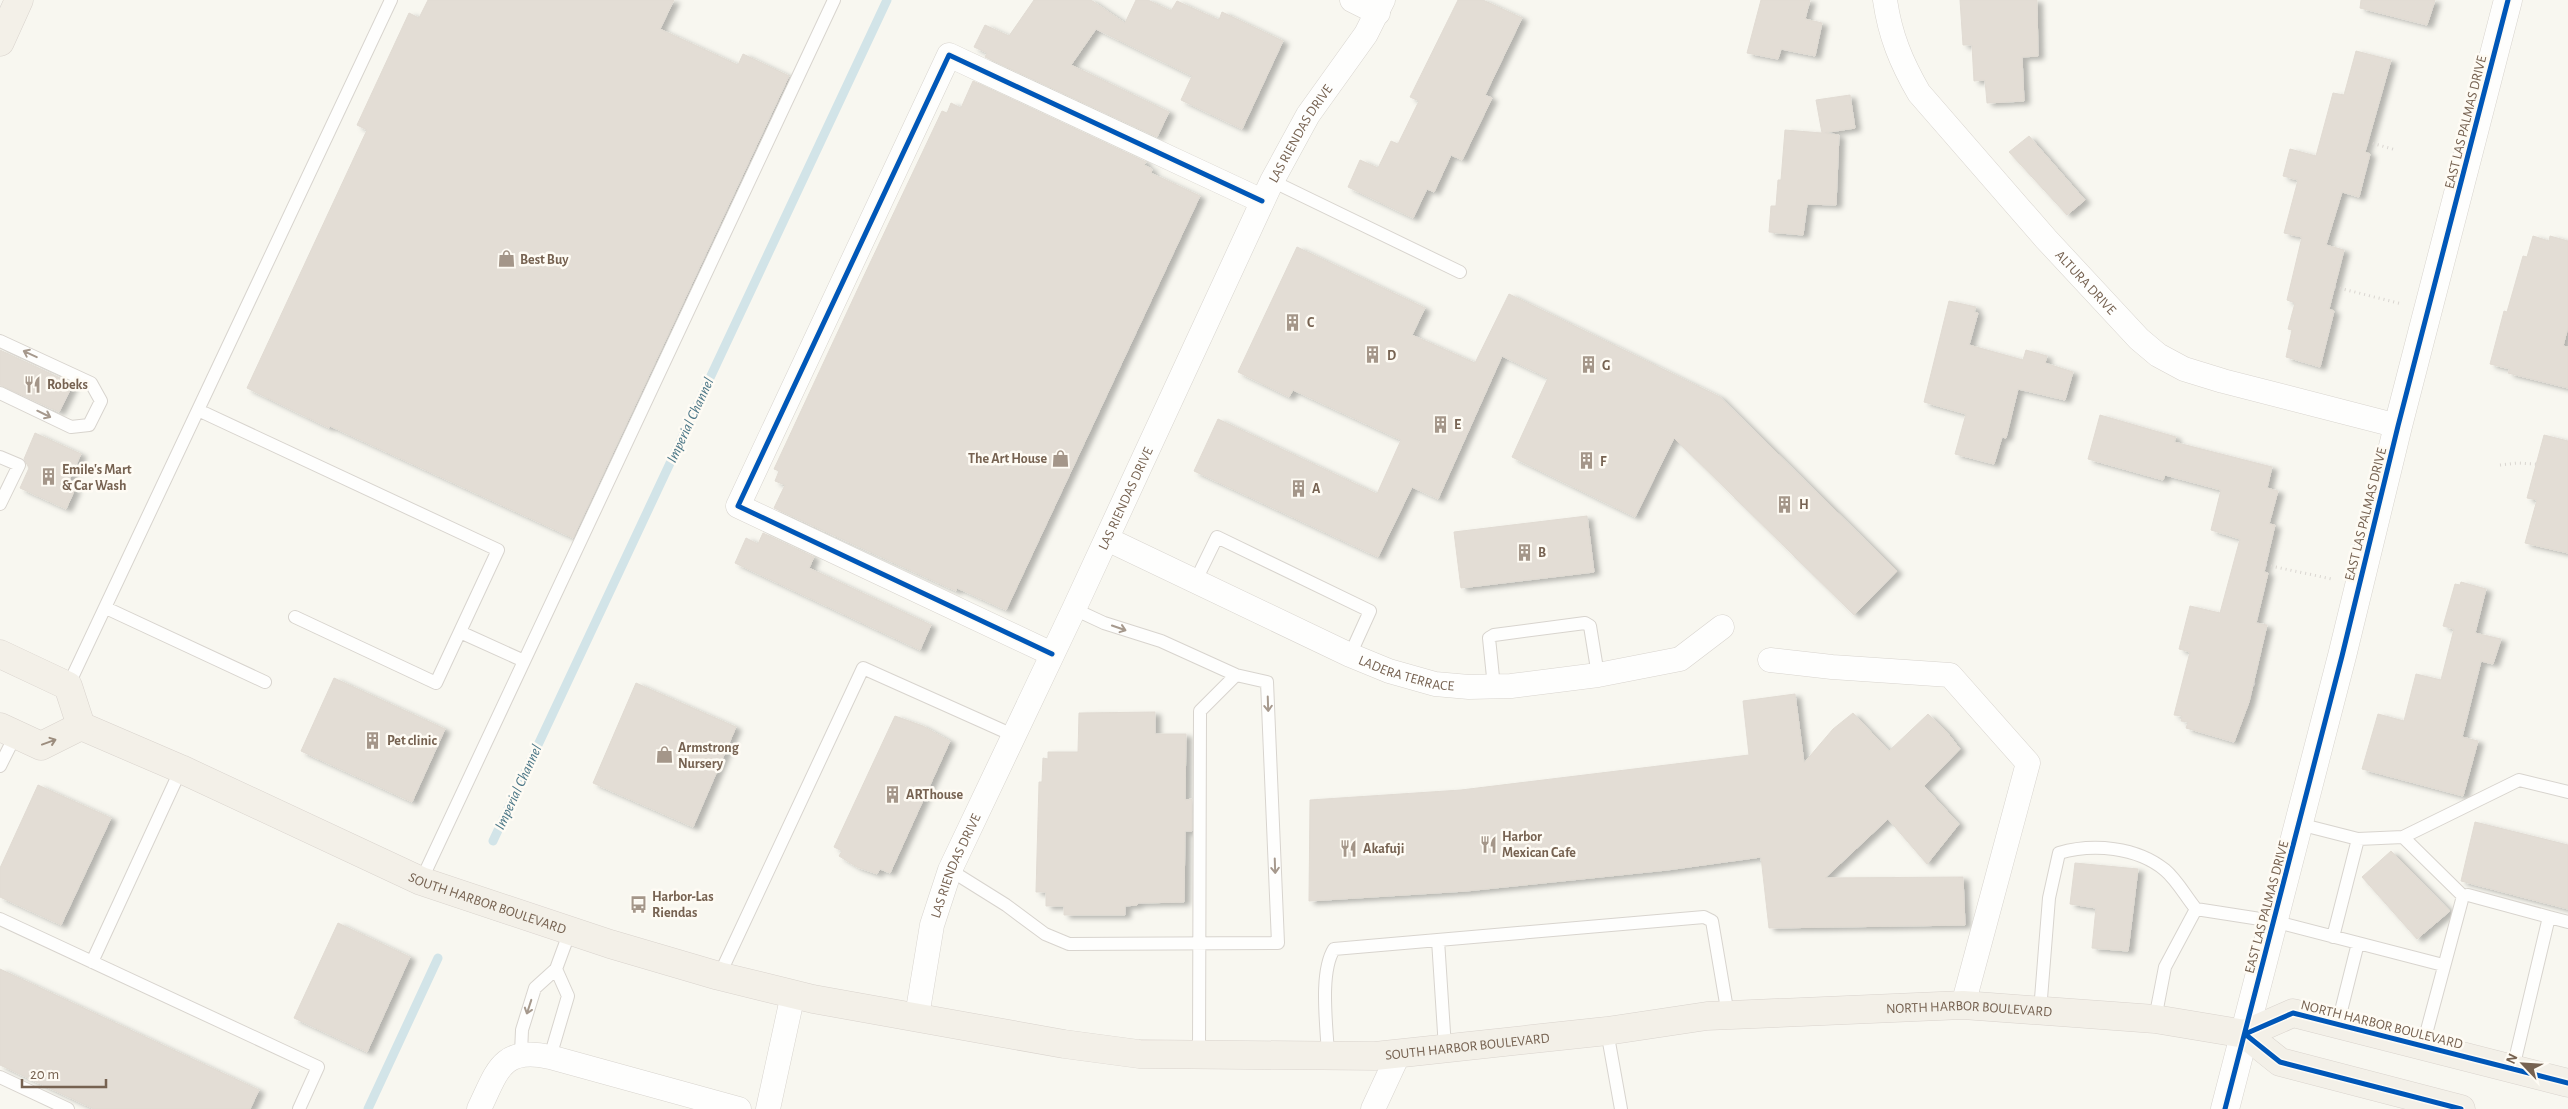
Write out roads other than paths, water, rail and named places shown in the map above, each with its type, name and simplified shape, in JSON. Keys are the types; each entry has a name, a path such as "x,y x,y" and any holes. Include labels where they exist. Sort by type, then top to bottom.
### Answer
{"main road":[{"path":"0,42 19,0"},
{"path":"0,654 68,686 82,726 41,746 8,730"},
{"name":"SOUTH HARBOR BOULEVARD","path":"82,726 182,769 421,881 570,931 719,976 793,994 876,1011 917,1016 1064,1044 1138,1054 1375,1056 1606,1031 1707,1016 1870,1009"},
{"name":"NORTH HARBOR BOULEVARD","path":"1870,1009 1962,1005 2155,1019 2245,1034 2280,1062 2461,1109"},
{"name":"NORTH HARBOR BOULEVARD","path":"2245,1034 2293,1013 2568,1083"}],"street":[{"path":"1352,0 1380,6"},
{"name":"ALTURA DRIVE","path":"1885,0 1892,39 1905,71 1919,93 2046,239 2151,350 2174,364 2223,382 2398,426"},
{"name":"EAST LAS PALMAS DRIVE","path":"2225,1109 2508,0"},
{"name":"LAS RIENDAS DRIVE","path":"917,1016 932,925 950,870 1107,539 1267,192 1308,115 1366,34 1380,6"},
{"path":"1052,654 738,506 949,55 1267,192"},
{"name":"LADERA TERRACE","path":"1107,539 1350,655 1389,671 1435,684 1494,686 1598,675 1680,659 1722,627"},
{"path":"1770,660 1832,667 1950,675 2028,763 1962,1005"},
{"path":"768,1109 793,994"},
{"path":"479,1109 502,1063 521,1053 550,1057 739,1109"},
{"path":"1373,1109 1399,1053"}],"lane":[{"path":"68,686 391,0"},
{"path":"421,881 834,0"},
{"path":"1267,192 1460,272"},
{"path":"0,340 92,383 101,401 89,424 71,427 0,393"},
{"path":"198,410 498,550 436,683 295,617"},
{"path":"0,457 18,465 0,504"},
{"path":"1196,580 1216,537 1370,611 1350,655"},
{"path":"106,608 265,682"},
{"path":"950,870 1006,905 1045,934 1069,944 1278,943 1267,682 1236,676 1161,641 1104,623 1074,609"},
{"path":"1494,686 1489,638 1494,635 1585,623 1590,626 1598,675"},
{"path":"460,632 524,661"},
{"path":"719,976 864,668 1014,736"},
{"path":"1199,1054 1200,711 1236,676"},
{"path":"0,766 8,730"},
{"path":"92,962 182,769"},
{"path":"2299,824 2358,839 2403,837 2519,780 2568,792"},
{"path":"2403,837 2463,896"},
{"path":"2333,936 2358,839"},
{"path":"2040,1011 2049,898 2059,853 2080,847 2139,853 2166,870 2196,909 2273,921 2443,965"},
{"path":"2463,896 2468,895 2568,922"},
{"path":"2423,1045 2463,896"},
{"path":"2155,1019 2165,967 2196,909"},
{"path":"1328,1056 1326,972 1334,949 1704,917 1712,921 1728,1015"},
{"path":"2513,1068 2549,917"},
{"path":"0,919 318,1067 299,1109"},
{"path":"521,1053 522,1030 535,988 556,969 570,931"},
{"path":"1438,940 1445,1048"},
{"path":"2338,1024 2358,943"},
{"path":"550,1057 568,996 556,969"},
{"path":"1606,1031 1621,1109"},
{"path":"0,1077 68,1109"}],"waterway":[{"name":"Imperial Channel","path":"493,841 887,0"},
{"name":"Imperial Channel","path":"368,1109 438,958"}],"place":[{"name":"Best Buy","path":"506,259"},
{"name":"C","path":"1293,322"},
{"name":"D","path":"1373,355"},
{"name":"G","path":"1588,365"},
{"name":"Robeks","path":"33,384"},
{"name":"E","path":"1440,424"},
{"name":"The Art House","path":"1061,458"},
{"name":"F","path":"1586,461"},
{"name":"Emile's Mart & Car Wash","path":"48,477"},
{"name":"A","path":"1298,488"},
{"name":"H","path":"1785,504"},
{"name":"B","path":"1524,552"},
{"name":"Pet clinic","path":"373,740"},
{"name":"Armstrong Nursery","path":"664,755"},
{"name":"ARThouse","path":"892,794"},
{"name":"Harbor Mexican Cafe","path":"1488,844"},
{"name":"Akafuji","path":"1349,848"},
{"name":"Harbor-Las Riendas","path":"638,904"}]}
